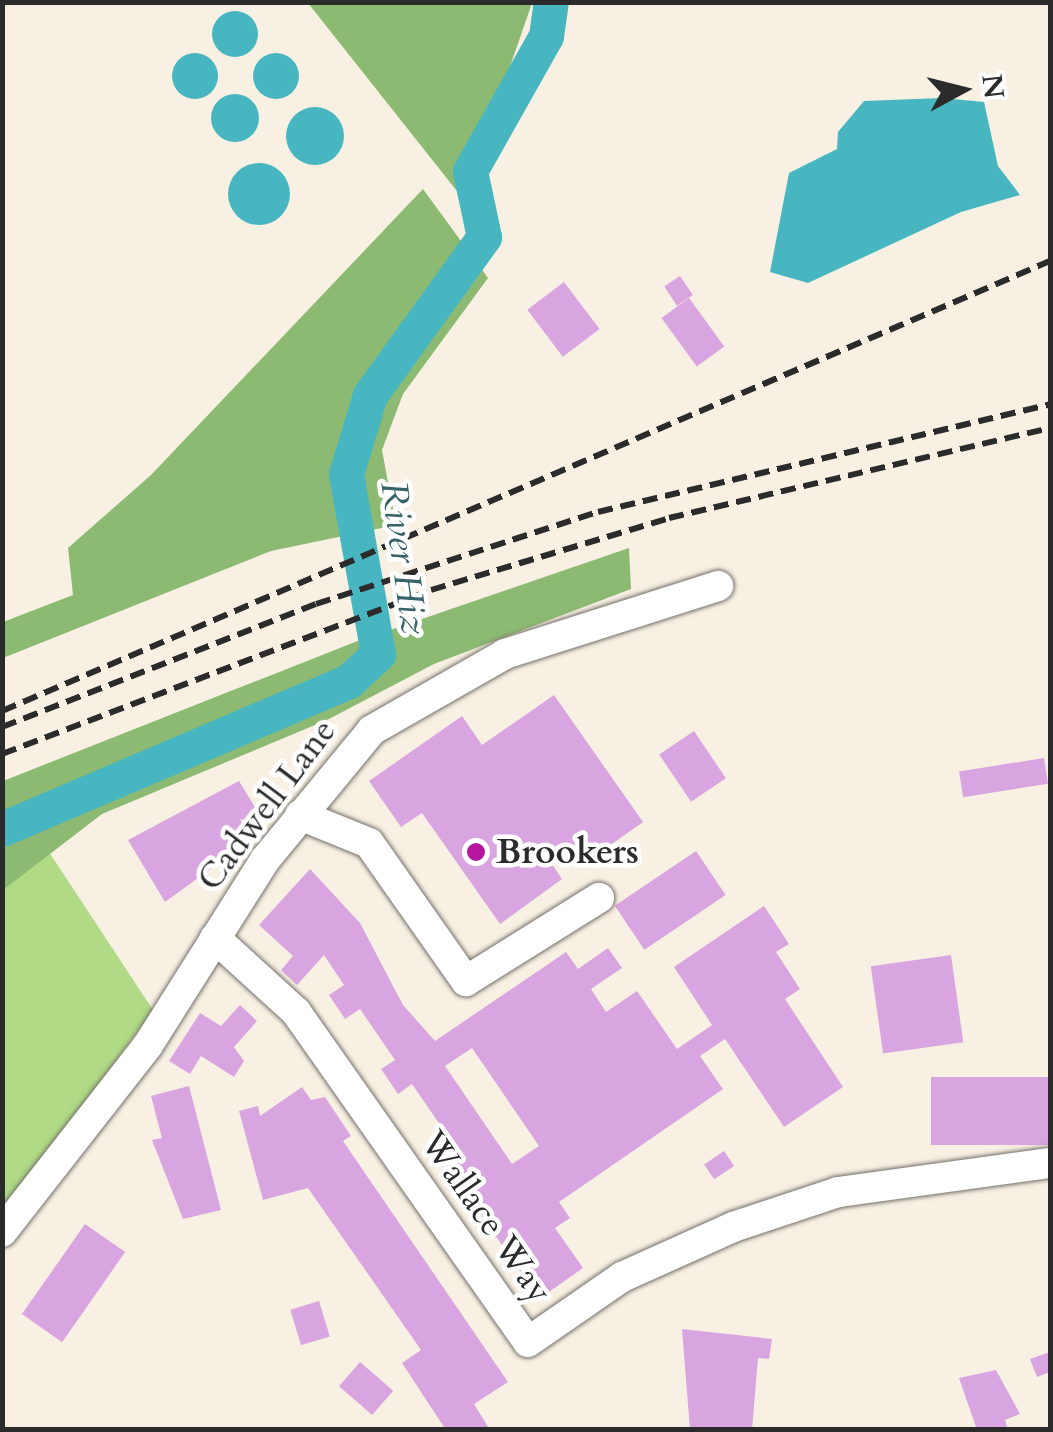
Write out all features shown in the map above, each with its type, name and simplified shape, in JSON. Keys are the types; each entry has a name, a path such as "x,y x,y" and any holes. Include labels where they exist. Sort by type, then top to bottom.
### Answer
{"street":[{"name":"Cadwell Lane","path":"2,1232 148,1045 300,814 372,730 422,694 505,654 718,586"},
{"path":"300,814 349,827 369,843 466,981 599,898"},
{"name":"Wallace Way","path":"215,938 296,1012 528,1342 622,1277 732,1227 838,1192 1050,1163"}],"green space":[{"path":"308,3 532,3 464,200"},
{"path":"423,189 488,278 403,394 382,450 396,525 271,551 3,658 3,622 73,595 68,548 151,475"},
{"path":"629,548 631,589 434,664 327,720 102,814 3,890 3,781 355,642"},
{"path":"49,852 153,1010 3,1215 3,890"}],"water":[{"path":"235,11 251,18 258,34 251,50 235,57 219,50 212,34 219,18"},
{"path":"195,53 212,59 218,76 212,93 195,99 178,93 172,76 178,59"},
{"path":"276,53 292,60 299,76 292,92 276,99 260,92 253,76 260,60"},
{"path":"235,94 252,101 259,118 252,135 235,142 218,135 211,118 218,101"},
{"path":"942,98 984,102 998,166 1020,195 961,212 808,283 770,272 789,173 837,149 838,132 864,101"},
{"path":"315,107 336,115 344,136 336,157 315,165 294,157 286,136 294,115"},
{"path":"259,163 281,172 290,194 281,216 259,225 237,216 228,194 237,172"}],"building":[{"path":"680,276 693,295 677,306 664,287"},
{"path":"564,282 600,329 563,357 527,310"},
{"path":"689,298 724,347 697,367 661,318"},
{"path":"554,695 643,822 585,863 573,846 550,861 562,879 500,924 422,813 401,827 369,781 462,716 482,745"},
{"path":"694,731 726,778 691,802 659,754"},
{"path":"1044,758 1048,784 963,797 959,771"},
{"path":"239,781 259,814 244,823 253,838 165,902 128,840"},
{"path":"696,851 726,895 644,950 615,906"},
{"path":"310,869 360,923 403,1005 435,1041 566,952 578,969 608,948 622,968 591,989 606,1012 637,991 677,1049 712,1025 674,967 764,906 789,944 776,952 800,989 785,999 843,1087 784,1127 725,1039 700,1056 723,1089 559,1202 570,1218 555,1228 583,1268 539,1299 431,1142 445,1132 412,1084 398,1094 381,1069 395,1060 360,1009 345,1019 329,995 344,985 324,955 297,985 281,970 293,956 259,925","holes":["472,1048 539,1146 512,1164 445,1066"]},
{"path":"951,955 963,1042 883,1053 871,966"},
{"path":"240,1005 257,1021 234,1047 244,1061 234,1077 201,1056 190,1074 169,1061 200,1013 221,1026"},
{"path":"931,1077 1050,1077 1050,1145 931,1145"},
{"path":"189,1086 221,1210 183,1219 152,1140 162,1138 151,1096"},
{"path":"302,1087 311,1100 325,1097 351,1136 343,1141 508,1382 474,1404 490,1430 446,1430 402,1363 421,1350 308,1188 263,1200 239,1111 258,1106 260,1116"},
{"path":"724,1151 734,1166 714,1179 704,1164"},
{"path":"85,1224 125,1252 62,1342 22,1314"},
{"path":"319,1301 330,1336 301,1345 290,1310"},
{"path":"682,1329 772,1339 769,1359 758,1358 752,1430 690,1430"},
{"path":"1050,1352 1050,1372 1037,1377 1030,1359"},
{"path":"360,1362 393,1391 372,1415 339,1386"},
{"path":"996,1370 1020,1414 1005,1420 1008,1430 977,1430 959,1378"}],"waterway":[{"name":"River Hiz","path":"2,829 349,681 378,654 346,474 370,395 484,237 470,171 546,36 551,2"}],"railway":[{"path":"2,711 1050,261"},
{"path":"2,727 316,604 598,512 1050,404"},
{"path":"2,754 431,590 669,518 1050,428"}],"place":[{"name":"Brookers","path":"476,852"}]}
